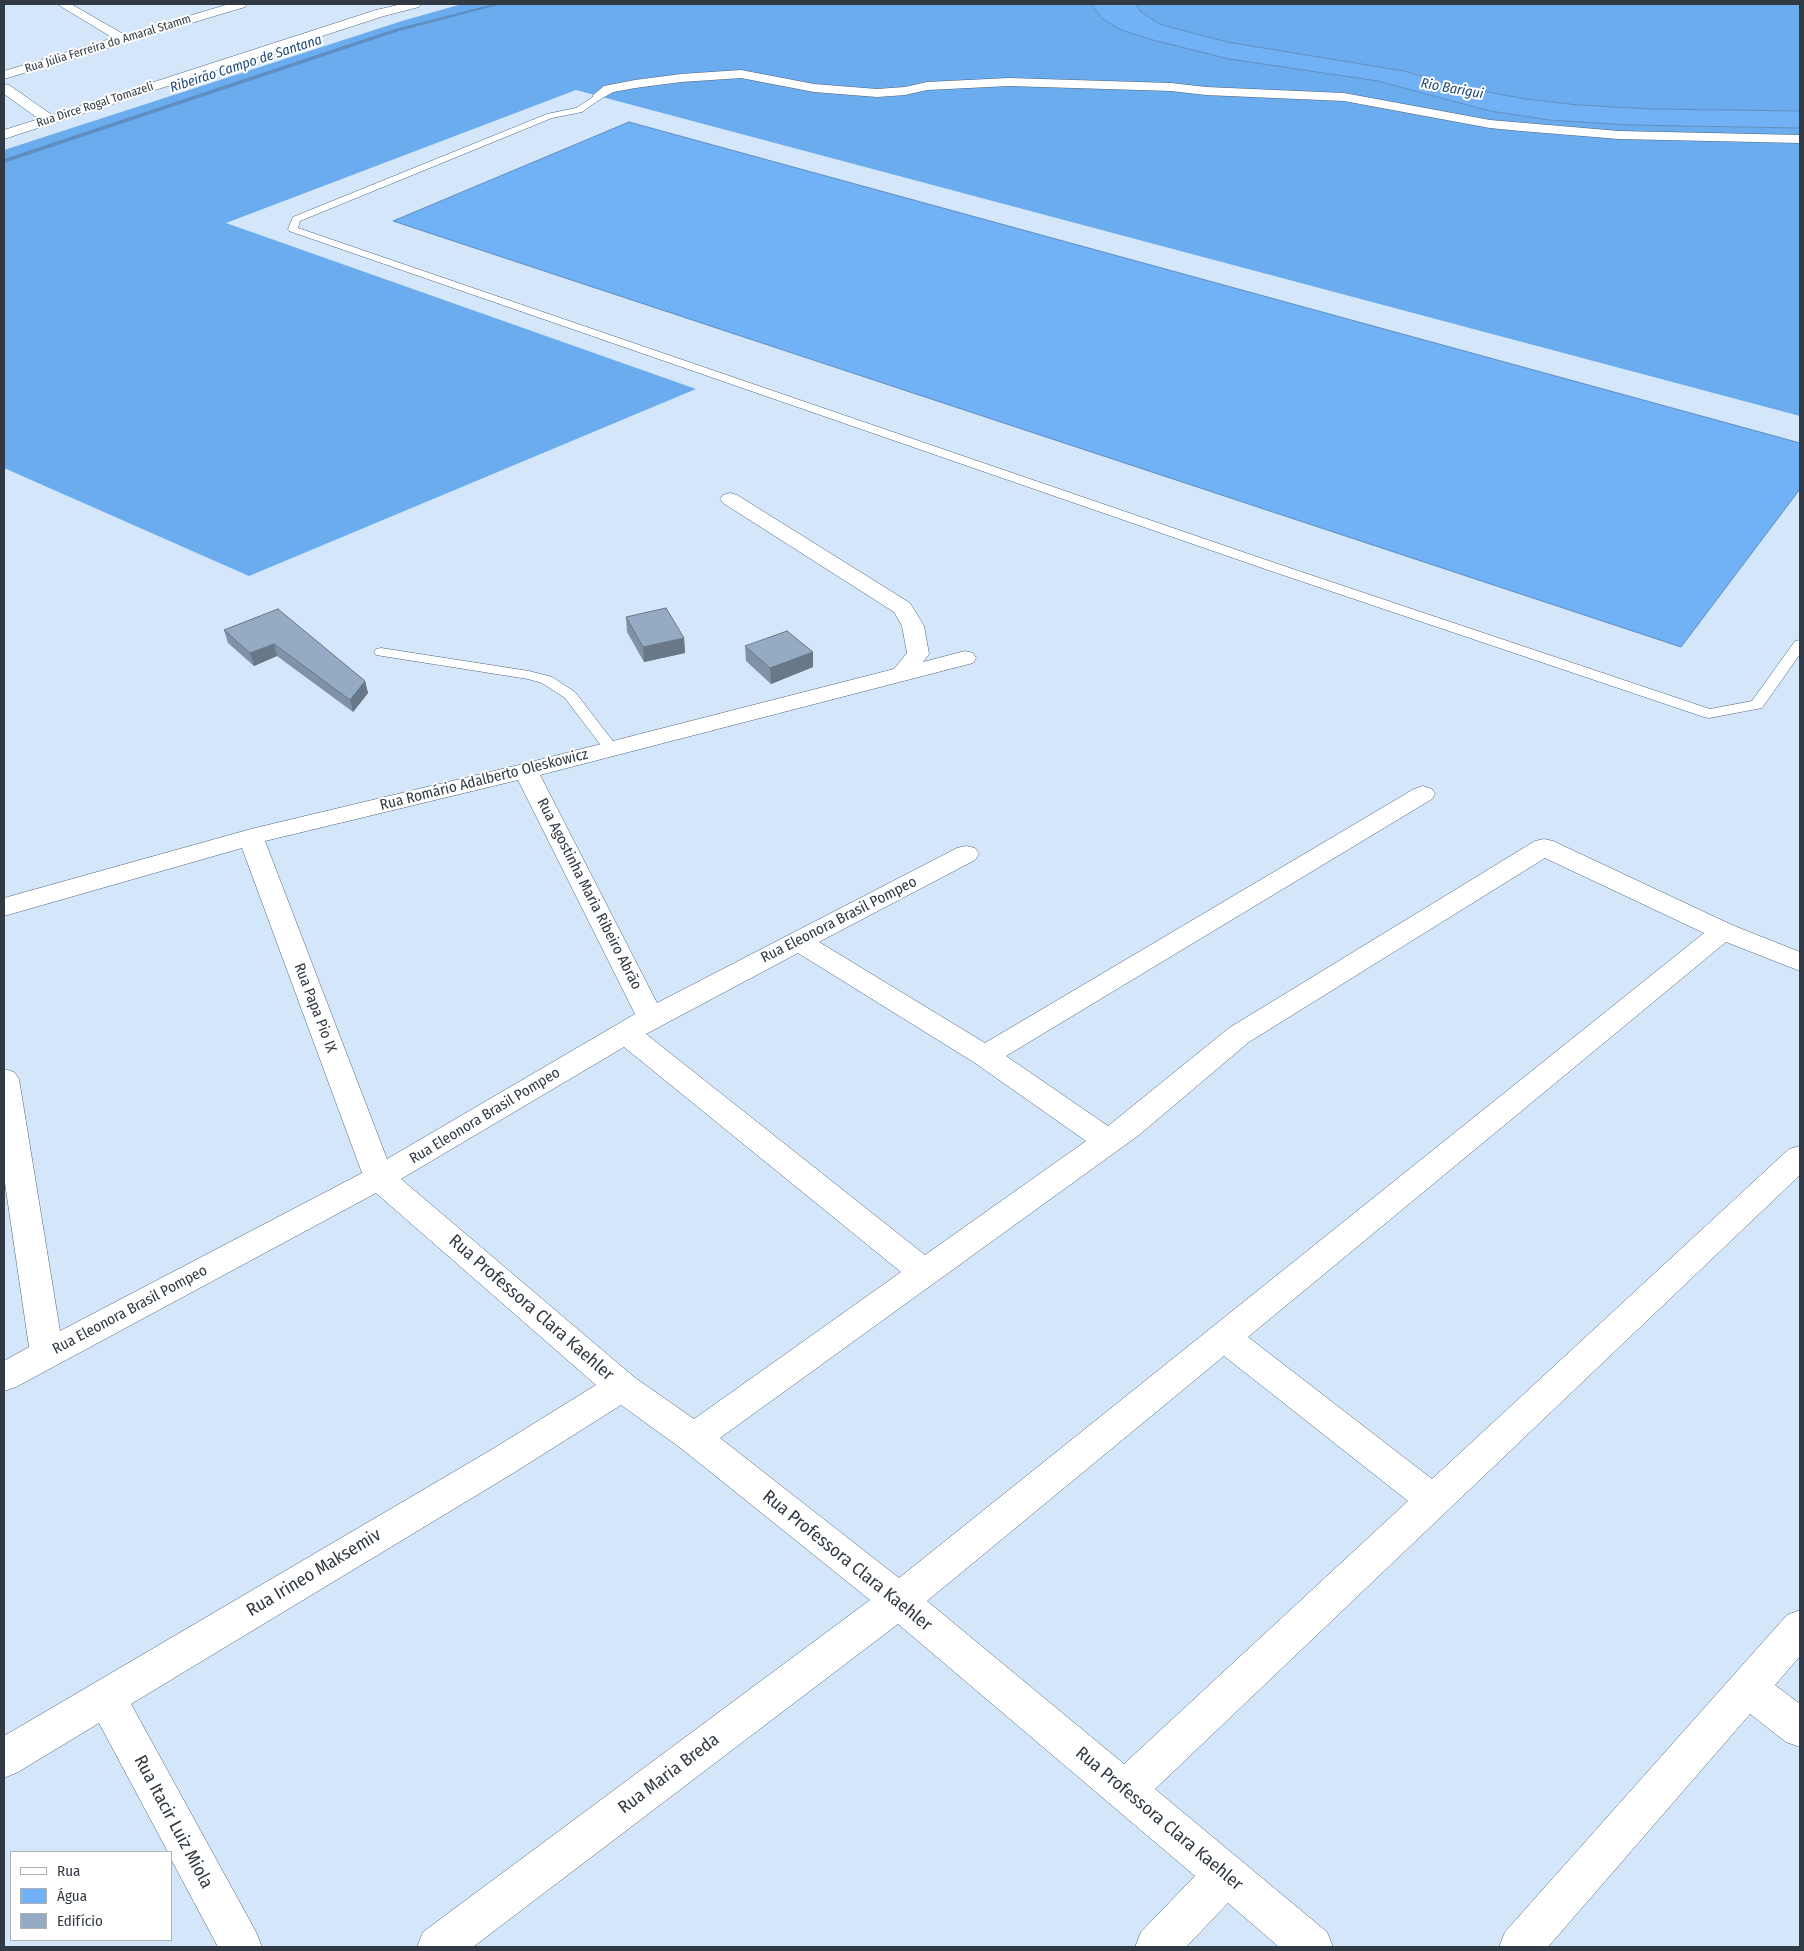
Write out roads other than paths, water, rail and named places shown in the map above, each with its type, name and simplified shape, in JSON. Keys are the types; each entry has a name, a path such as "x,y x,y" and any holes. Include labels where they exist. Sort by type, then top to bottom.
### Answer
{"street":[{"path":"63,4 123,39"},
{"name":"Rua Júlia Ferreira do Amaral Stamm","path":"4,75 235,4"},
{"name":"Rua Dirce Rogal Tomazeli","path":"4,135 404,5"},
{"path":"599,96 609,89 635,84 681,78 741,74 814,88 877,93 905,91 927,86 1009,82 1088,86 1163,86 1206,91 1344,97 1490,124 1521,127 1619,135 1800,139"},
{"path":"4,88 50,120"},
{"path":"730,499 902,608 914,626 918,654 902,674"},
{"name":"Rua Romário Adalberto Oleskowicz","path":"4,908 251,837 526,771 965,658"},
{"name":"Rua Agostinha Maria Ribeiro Abrão","path":"526,771 639,1025"},
{"path":"985,1056 1423,794"},
{"name":"Rua Papa Pio IX","path":"251,837 379,1178"},
{"path":"694,1438 1128,1127 1239,1035 1544,847 1722,931 1800,962"},
{"name":"Rua Eleonora Brasil Pompeo","path":"4,1377 379,1178 639,1025 966,854"},
{"name":"Rua Maria Breda","path":"438,1947 899,1602 1722,931"},
{"path":"798,941 985,1056 1108,1141"},
{"path":"639,1025 925,1273"},
{"path":"4,1079 46,1354"},
{"path":"1125,1790 1800,1157"},
{"name":"Rua Professora Clara Kaehler","path":"379,1178 622,1387 694,1438 899,1602 1312,1947"},
{"path":"1224,1337 1434,1501"},
{"name":"Rua Irineo Maksemiv","path":"4,1758 503,1461 622,1387"},
{"path":"1520,1947 1800,1628"},
{"path":"1748,1688 1800,1728"},
{"name":"Rua Itacir Luiz Miola","path":"106,1696 241,1947"},
{"path":"1156,1947 1226,1875"}],"lane":[{"path":"599,96 579,110 550,116 296,219 293,229 1273,567 1710,714 1757,704 1800,644"},
{"path":"381,652 530,675 547,680 570,695 611,749"}],"water":[{"name":"Rio Barigui","path":"1091,4 1136,4 1140,11 1159,24 1227,42 1404,71 1455,86 1526,99 1578,105 1651,109 1800,111 1800,128 1629,125 1549,120 1490,111 1378,81 1229,59 1153,40 1121,30 1103,19"},
{"path":"629,122 1800,443 1800,489 1681,647 393,221"}],"waterway":[{"name":"Ribeirão Campo de Santana","path":"4,161 397,30 500,4"}]}
